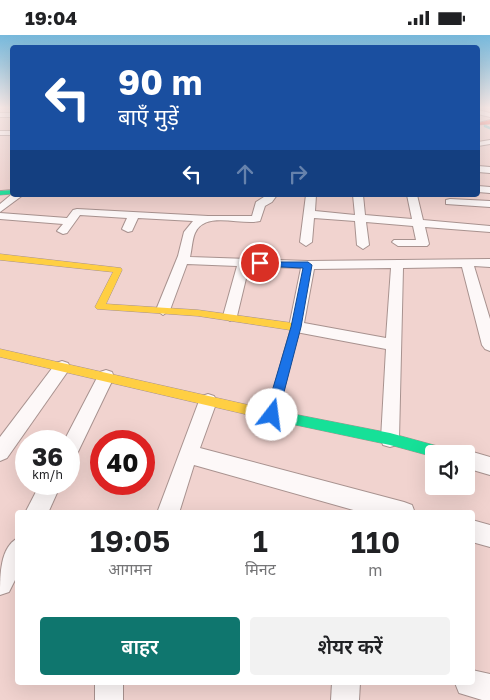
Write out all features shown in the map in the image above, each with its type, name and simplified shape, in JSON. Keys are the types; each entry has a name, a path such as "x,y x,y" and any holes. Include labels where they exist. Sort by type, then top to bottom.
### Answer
{"street":[{"path":"0,209 15,197"},
{"path":"63,231 77,212 208,219 256,219 260,204 270,197"},
{"path":"306,241 311,197"},
{"path":"358,197 362,219 363,245"},
{"path":"398,242 423,244 413,197"},
{"path":"450,202 490,204"},
{"path":"128,229 134,214"},
{"path":"309,214 490,229"},
{"path":"0,216 70,221"},
{"path":"163,310 188,249 191,231 208,219"},
{"path":"1,259 118,270 100,307 230,316 394,345"},
{"path":"182,260 308,265 490,263"},
{"path":"467,262 488,329 490,345"},
{"path":"230,316 244,263"},
{"path":"390,439 397,264"},
{"path":"272,415 296,327 308,265"},
{"path":"0,353 208,401 390,439 425,449"},
{"path":"0,452 62,367"},
{"path":"79,430 106,377"},
{"path":"169,510 208,401"},
{"path":"188,454 352,506 382,510"},
{"path":"475,462 490,466"},
{"path":"38,510 45,495"},
{"path":"475,532 490,536"},
{"path":"0,583 15,555"},
{"path":"475,684 490,688"},
{"path":"109,685 109,700"},
{"path":"345,700 346,685"}],"traffic: fast":[{"path":"0,193 10,192"},
{"path":"253,411 390,439 425,449"}],"traffic: slow":[{"path":"0,257 118,270 100,307 198,313 296,327 289,351"},
{"path":"0,353 253,411"}],"traffic: jam":[{"path":"272,415 289,351"}],"route":[{"path":"260,263 308,265 296,327 272,415"}]}
